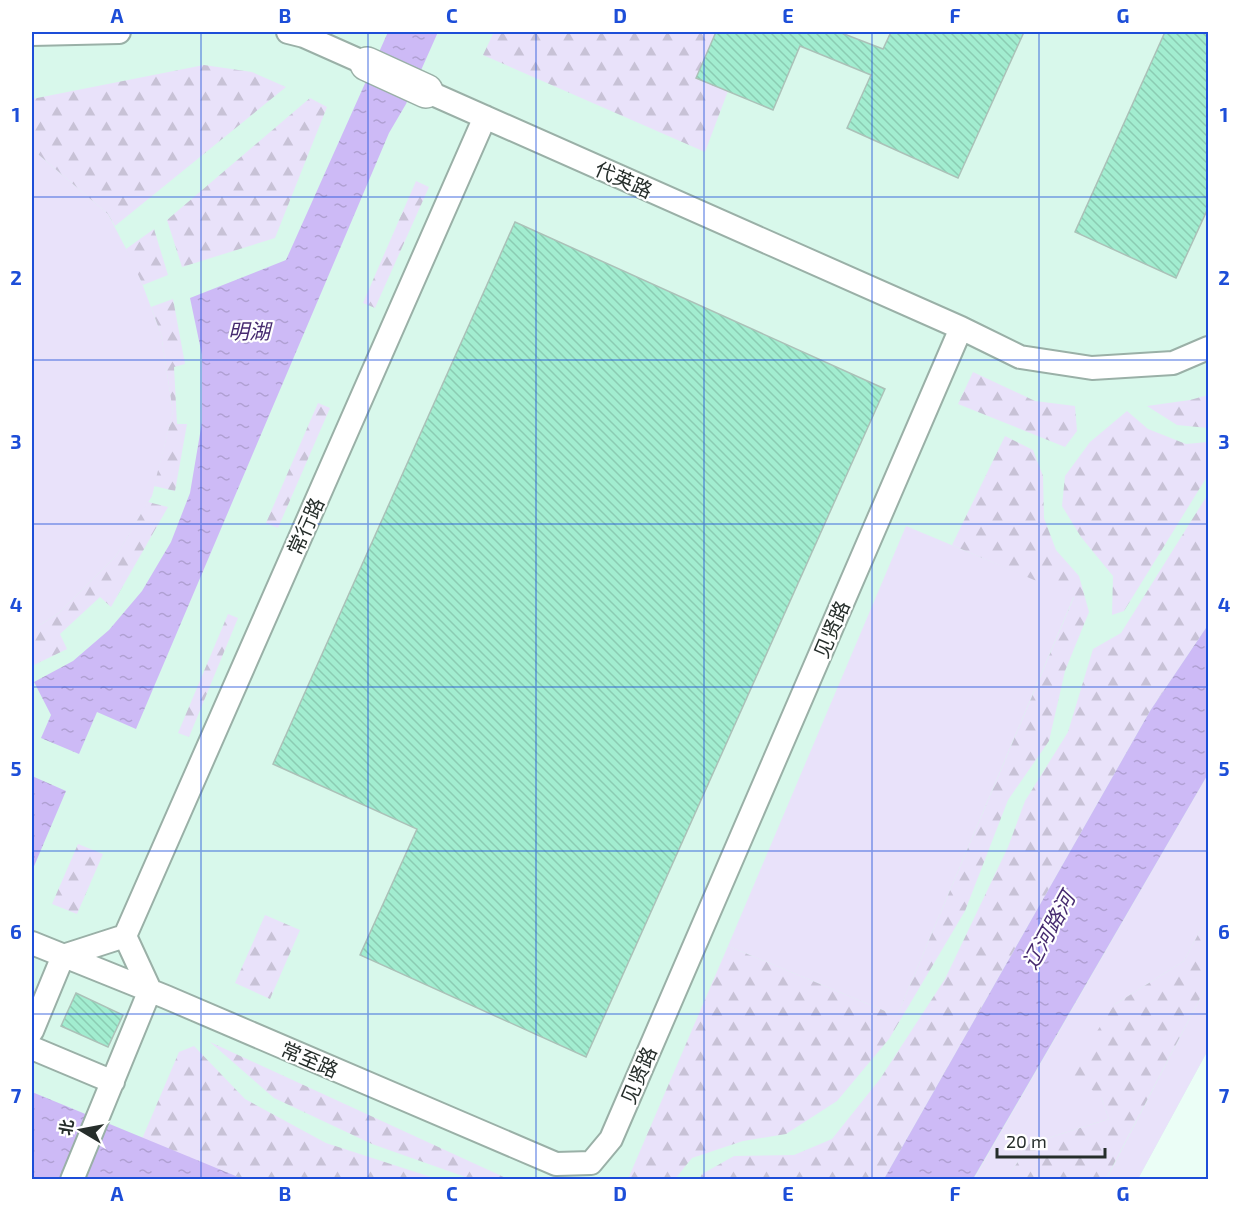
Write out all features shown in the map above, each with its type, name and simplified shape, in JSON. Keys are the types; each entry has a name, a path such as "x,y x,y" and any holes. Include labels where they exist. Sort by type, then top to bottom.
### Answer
{"street":[{"name":"代英路","path":"367,64 426,91"}],"lane":[{"path":"32,34 119,32"},
{"name":"代英路","path":"288,32 304,36 367,64"},
{"name":"代英路","path":"426,91 960,328"},
{"name":"常行路","path":"125,936 484,117"},
{"path":"960,328 1020,357 1092,368 1173,363 1209,348"},
{"name":"见贤路","path":"591,1162 611,1138 960,328"},
{"path":"32,1031 63,956 125,936 150,990 72,1179"},
{"name":"常至路","path":"32,943 150,990 556,1164 591,1162"},
{"path":"32,1048 113,1082"}],"shaded area":[{"path":"32,32 1208,32 1208,1050 1138,1179 148,1180 32,1131"}],"green space":[{"path":"494,32 716,32 696,78 728,91 705,152 483,55"},
{"path":"204,65 252,72 286,87 115,226 108,214 32,149 32,99"},
{"path":"310,98 327,107 275,238 182,267 167,220"},
{"path":"32,149 108,214 137,270 161,334 173,412 152,496 116,556 59,613 32,630"},
{"path":"416,181 429,187 375,308 363,303"},
{"path":"154,229 168,275 143,285 126,249"},
{"path":"173,299 185,364 174,367 177,424 187,424 175,491 154,486 173,412 161,334 151,307"},
{"path":"973,372 1035,401 1075,406 1077,431 1065,447 958,404"},
{"path":"1208,395 1208,428 1177,425 1147,406 1190,400"},
{"path":"318,403 330,408 278,528 266,523"},
{"path":"1127,411 1148,429 1186,444 1208,442 1208,475 1124,611 1112,615 1113,576 1081,537 1062,506 1065,476 1090,442"},
{"path":"1005,436 1033,450 1043,476 1044,518 1056,550 1079,576 1089,612 1065,671 1049,741 1008,800 965,911 889,1039 837,1101 786,1134 743,1141 692,1158 675,1179 628,1179 728,946 897,1016 1074,597 952,545"},
{"path":"1208,494 1208,625 1150,711 884,1179 699,1180 702,1174 734,1156 794,1155 832,1139 880,1079 945,979 1008,847 1025,801 1068,732 1093,649 1121,633"},
{"path":"148,502 168,507 111,607 100,597 60,634 67,649 32,666 32,630 59,613 116,556"},
{"path":"906,526 1074,596 897,1016 728,946"},
{"path":"228,614 238,618 189,737 178,733"},
{"path":"1208,774 1208,916 1184,961 1114,1005 1101,1097 1109,1119 1029,1144 1007,1179 973,1180"},
{"path":"78,844 103,854 77,914 52,904"},
{"path":"265,915 300,930 270,999 235,983"},
{"path":"1208,916 1208,983 1106,1179 1007,1179 1029,1144 1109,1119 1101,1097 1070,1073 1114,1005 1184,961"},
{"path":"1208,983 1208,1050 1138,1179 1106,1180"},
{"path":"210,1042 508,1179 471,1179 372,1144 274,1098"},
{"path":"194,1046 245,1099 326,1143 437,1179 243,1179 142,1139 179,1052"}],"water":[{"name":"明湖","path":"388,32 438,32 406,104 389,133 136,729 97,712 79,754 41,738 51,715 34,682 73,661 109,630 142,591 171,542 190,493 202,422 202,355 190,298 286,260"},
{"name":"辽河路河","path":"1208,625 1208,774 973,1179 884,1179 1150,711"},
{"path":"32,776 66,791 32,871"},
{"path":"32,1092 243,1179 32,1179"}],"building":[{"path":"716,32 839,32 883,49 891,32 1024,32 958,178 847,128 871,75 800,46 773,110 696,78"},
{"path":"1165,32 1209,32 1209,206 1176,278 1075,232"},
{"path":"515,222 885,389 586,1057 360,955 417,829 273,764"},
{"path":"76,993 123,1015 108,1047 61,1026"}]}
